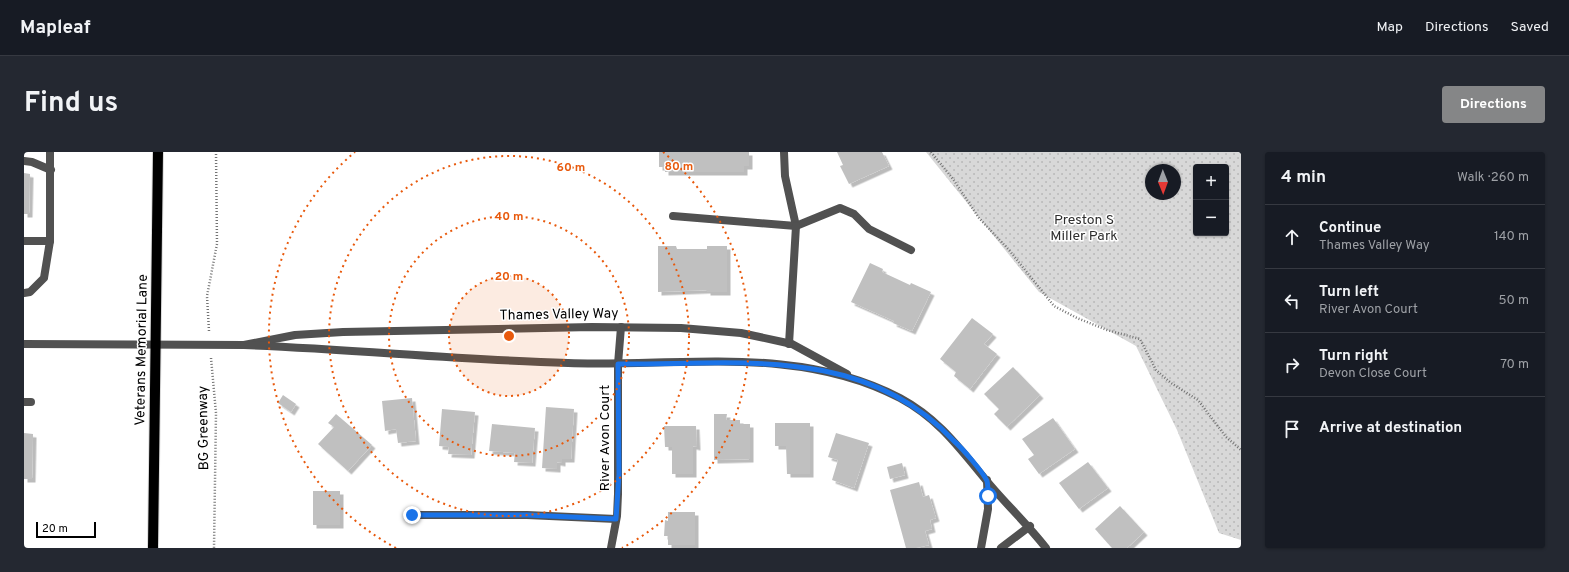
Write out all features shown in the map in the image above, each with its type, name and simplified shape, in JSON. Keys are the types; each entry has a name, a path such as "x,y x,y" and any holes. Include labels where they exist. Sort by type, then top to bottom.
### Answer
{"main road":[{"name":"Veterans Memorial Lane","path":"153,548 158,152"}],"street":[{"path":"24,293 30,292 44,278 50,241 50,152"},
{"path":"784,152 786,176 796,226 790,344"},
{"path":"24,161 32,162 51,170"},
{"path":"673,216 796,226 840,208 854,214 869,229 911,250"},
{"path":"24,241 50,241"},
{"name":"Thames Valley Way","path":"244,345 274,338 316,333 621,327 704,329 741,333 790,344 866,383 900,398 936,423 957,443 987,480 1030,526 1046,548"},
{"name":"River Avon Court","path":"610,548 616,519 619,474 618,364 621,327"},
{"name":"Thames Valley Way","path":"24,344 244,345 545,362 618,364 769,363 795,365 827,371 866,383"},
{"path":"981,548 988,509 987,480"},
{"path":"412,515 527,515 616,519"},
{"path":"1001,548 1030,526"}],"path":[{"name":"BG Greenway","path":"214,548 216,413 207,296 216,244 216,152"},
{"path":"931,152 953,179 979,218 1009,250 1054,306 1077,318 1107,330 1140,339 1156,370 1171,383 1198,400 1226,437 1241,450"}],"green space":[{"name":"Preston S Miller Park","path":"926,152 1241,152 1241,540 1219,533 1177,430 1136,346 1039,292"}],"building":[{"path":"659,152 749,152 749,166 744,166 744,172 665,172 665,167 659,167"},
{"path":"837,152 882,152 889,166 849,184 840,166 843,165"},
{"path":"24,173 30,174 29,214 24,214"},
{"path":"658,246 676,246 677,249 707,249 707,246 727,246 727,292 707,292 707,290 658,292"},
{"path":"870,263 883,269 882,272 910,285 911,283 931,292 912,331 893,323 894,321 851,302"},
{"path":"972,318 993,334 984,344 997,354 970,389 954,376 956,372 940,359"},
{"path":"1013,367 1040,395 1007,427 994,414 999,409 984,394"},
{"path":"283,395 296,404 291,412 278,403"},
{"path":"412,398 416,441 398,443 396,429 385,431 382,401"},
{"path":"546,407 574,409 571,459 562,459 562,463 557,462 557,469 542,468"},
{"path":"442,409 475,412 471,455 448,454 449,447 439,446"},
{"path":"336,414 372,445 348,471 318,444 334,427 328,423"},
{"path":"714,414 727,414 726,420 740,420 740,424 750,424 750,459 714,460"},
{"path":"1053,418 1075,449 1039,474 1028,459 1034,455 1022,439"},
{"path":"775,423 810,423 810,474 787,474 786,446 775,446"},
{"path":"492,424 535,428 532,463 514,462 515,453 489,451"},
{"path":"664,426 696,426 697,447 693,446 693,474 672,474 672,447 665,447"},
{"path":"24,433 33,434 32,479 24,479"},
{"path":"836,433 869,443 854,488 832,480 838,460 828,457"},
{"path":"1088,462 1108,488 1079,509 1059,483"},
{"path":"902,463 905,475 890,479 887,467"},
{"path":"919,482 923,497 929,495 936,518 930,520 932,529 925,531 929,545 916,548 906,548 890,490"},
{"path":"313,491 340,491 340,525 313,525"},
{"path":"1120,506 1144,532 1127,548 1112,548 1095,529"},
{"path":"668,512 695,512 695,545 668,545 668,536 664,536 665,520 668,521"}],"route":[{"path":"412,515 592,516 616,519 619,474 618,364 730,362 795,365 827,371 858,380 900,398 925,414 947,432 987,480 988,496"}]}
